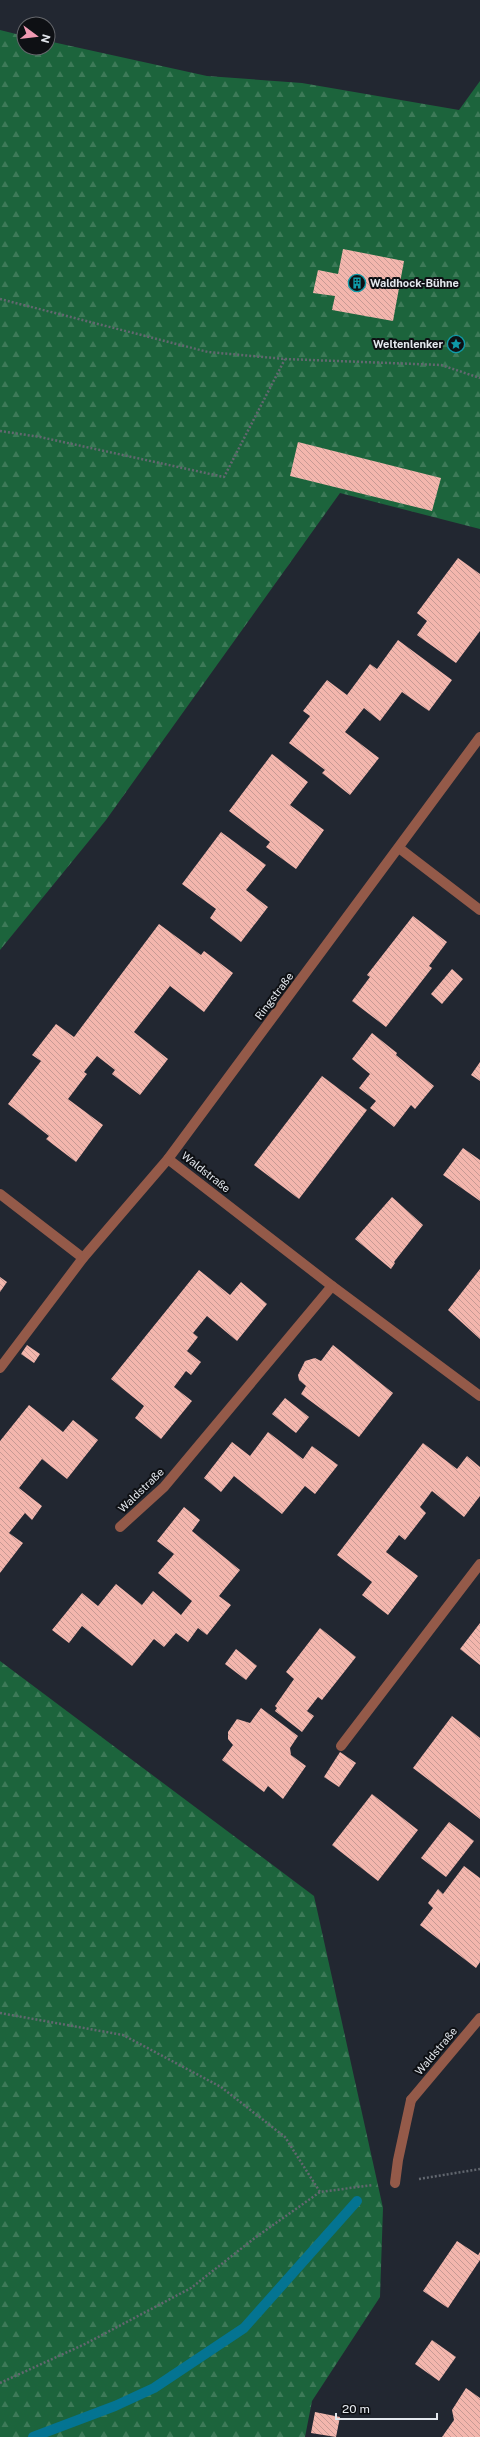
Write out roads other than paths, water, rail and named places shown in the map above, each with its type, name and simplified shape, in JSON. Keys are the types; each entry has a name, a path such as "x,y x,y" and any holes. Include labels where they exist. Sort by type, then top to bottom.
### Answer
{"street":[{"name":"Ringstraße","path":"168,1158 480,737"},
{"path":"399,848 480,910"},
{"name":"Waldstraße","path":"0,1368 83,1258 168,1158 332,1286 480,1396"},
{"path":"0,1194 83,1258"},
{"name":"Waldstraße","path":"120,1527 164,1487 332,1286"},
{"path":"341,1746 480,1564"},
{"name":"Waldstraße","path":"395,2183 398,2160 411,2100 480,2018"}],"waterway":[{"path":"33,2437 115,2406 154,2388 244,2328 357,2201"}],"place":[{"name":"Waldhock-Bühne","path":"357,283"},
{"name":"Weltenlenker","path":"456,344"}]}
